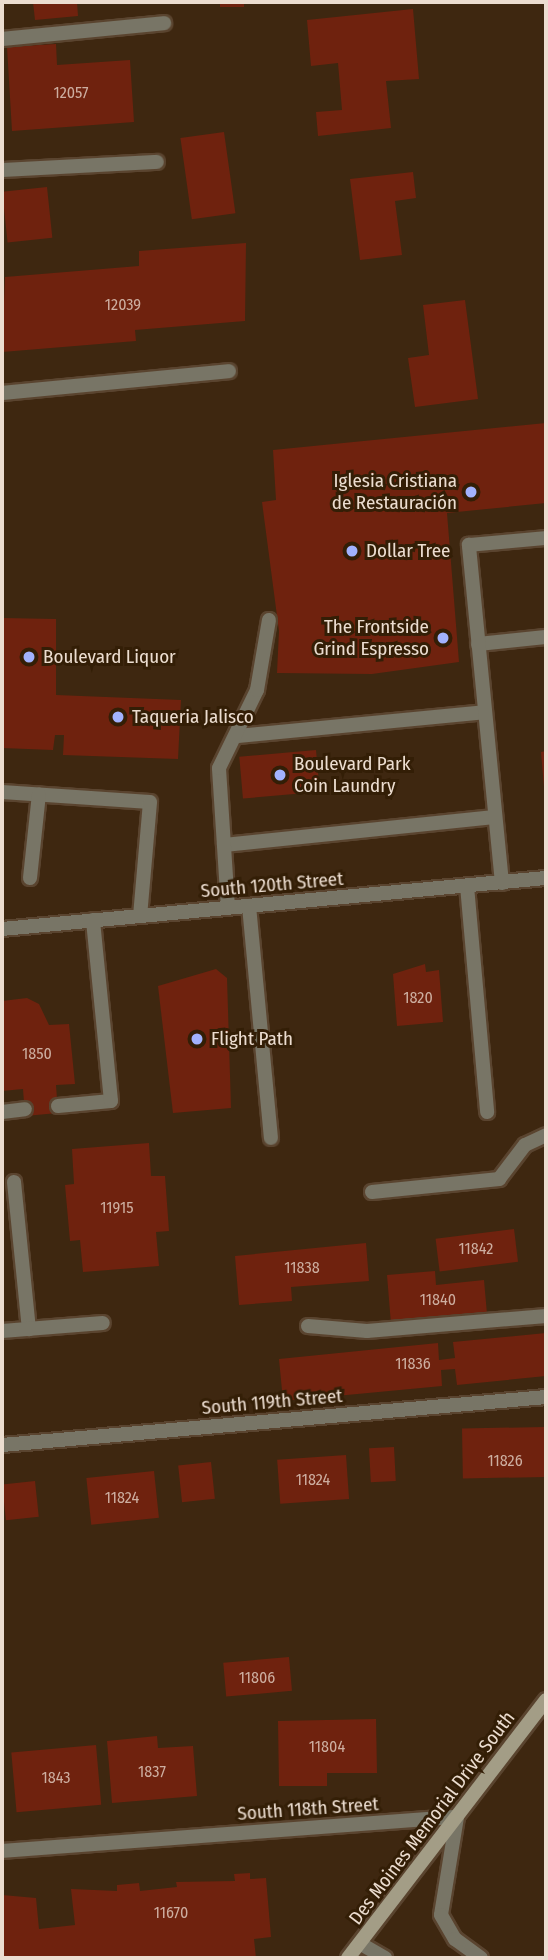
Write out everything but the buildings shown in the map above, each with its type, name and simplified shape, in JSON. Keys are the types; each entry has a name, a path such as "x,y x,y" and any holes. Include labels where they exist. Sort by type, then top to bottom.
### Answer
{"main road":[{"name":"Des Moines Memorial Drive South","path":"348,1958 544,1709"}],"street":[{"path":"2,39 164,23"},
{"path":"2,170 157,162"},
{"path":"2,394 229,370"},
{"path":"502,883 469,545 546,538"},
{"path":"228,908 219,768 237,736 263,668 269,620"},
{"path":"478,644 546,637"},
{"path":"237,736 485,712"},
{"path":"2,792 150,802 139,916"},
{"path":"30,878 39,794"},
{"path":"224,845 495,817"},
{"name":"South 120th Street","path":"2,929 546,878"},
{"path":"467,886 487,1112"},
{"path":"249,906 271,1138"},
{"path":"58,1106 111,1101 93,920"},
{"path":"2,1112 24,1109"},
{"path":"372,1192 499,1179 525,1145 546,1135"},
{"path":"14,1182 29,1329"},
{"path":"308,1326 367,1331 546,1316"},
{"path":"2,1331 103,1322"},
{"name":"South 119th Street","path":"2,1445 546,1398"},
{"path":"457,1817 441,1915 455,1939 481,1958"},
{"name":"South 118th Street","path":"2,1851 457,1817"},
{"path":"360,1944 386,1958"}],"place":[{"name":"Iglesia Cristiana de Restauración","path":"471,492"},
{"name":"Dollar Tree","path":"352,551"},
{"name":"The Frontside Grind Espresso","path":"443,638"},
{"name":"Boulevard Liquor","path":"29,657"},
{"name":"Taqueria Jalisco","path":"118,717"},
{"name":"Boulevard Park Coin Laundry","path":"280,775"},
{"name":"Flight Path","path":"197,1039"}]}
